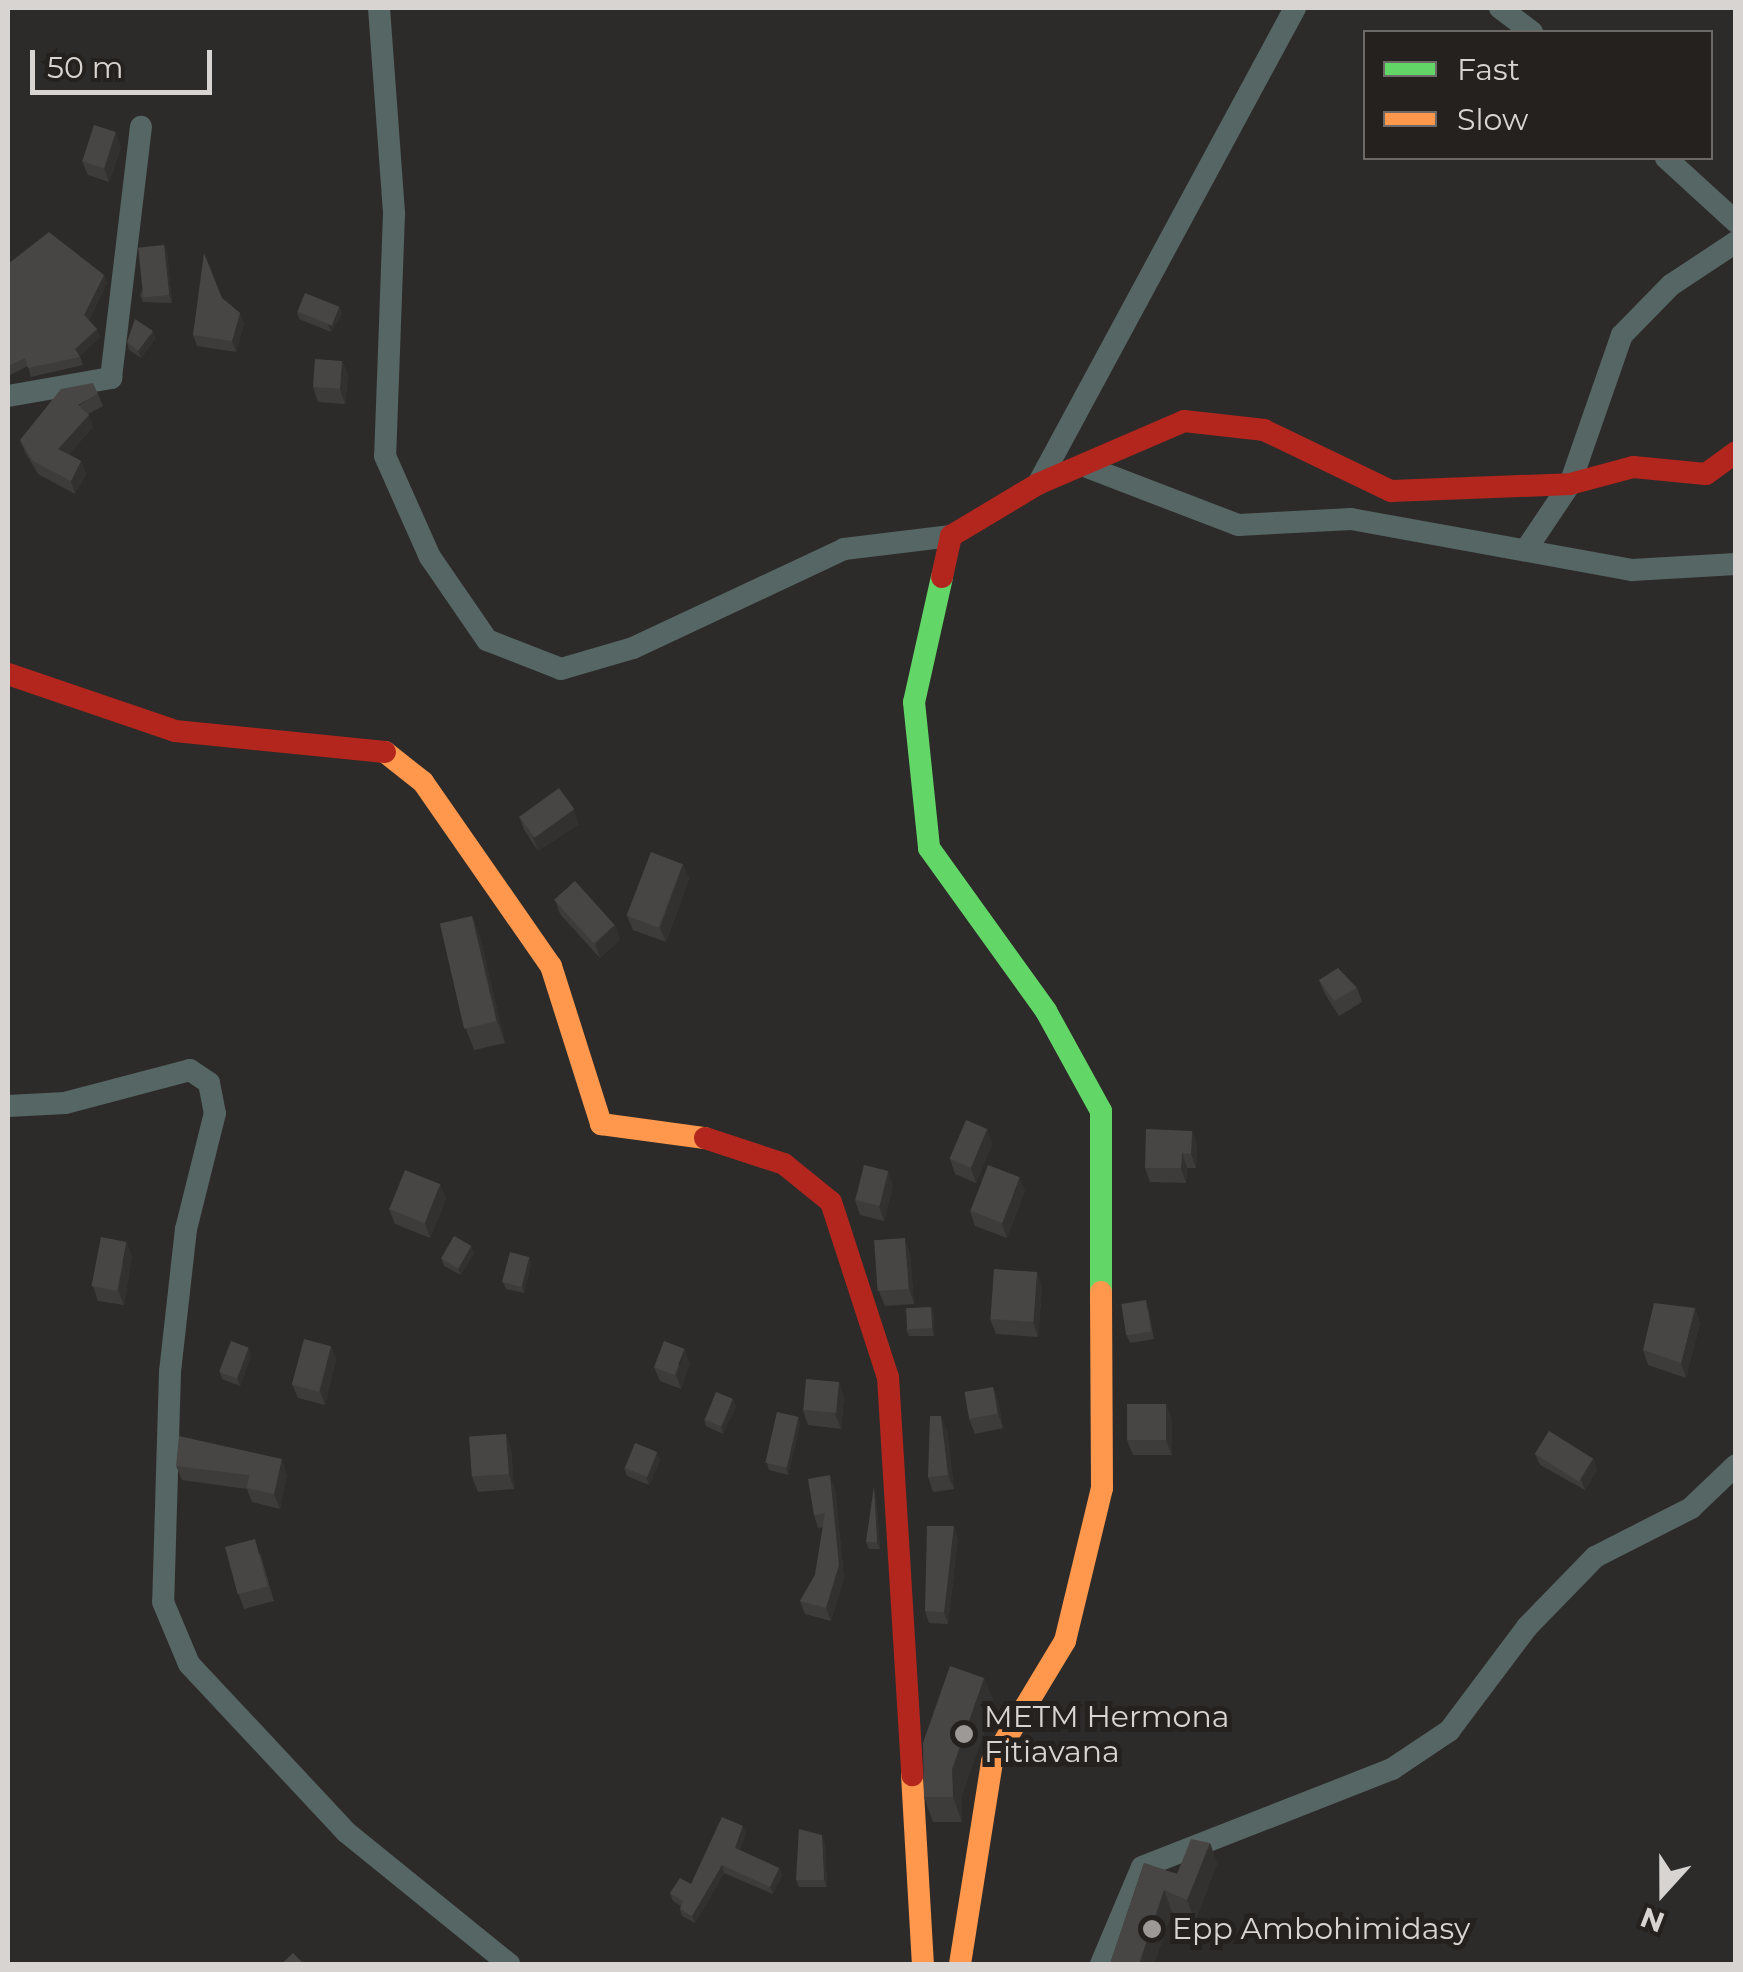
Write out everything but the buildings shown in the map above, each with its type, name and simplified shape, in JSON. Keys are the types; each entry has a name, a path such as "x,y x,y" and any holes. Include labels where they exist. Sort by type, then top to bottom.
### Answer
{"street":[{"path":"379,8 394,214 385,456 430,556 487,640 561,669 633,648 844,549 951,536 1038,484 1087,467 1184,422 1219,421 1264,430 1391,490 1570,484 1634,468 1706,474 1736,452"},
{"path":"1038,484 1296,8"},
{"path":"1500,8 1529,30"},
{"path":"8,396 111,378 140,127"},
{"path":"1668,160 1736,222"},
{"path":"1526,548 1570,484 1622,335 1672,285 1736,242"},
{"path":"1087,467 1238,525 1351,519 1632,570 1736,564"},
{"path":"951,536 914,702 928,848 1046,1011 1101,1111 1102,1488 1065,1641 992,1762 960,1964"},
{"path":"8,674 174,731 382,750 423,782 551,966 601,1124 701,1136 784,1164 831,1202 888,1377 923,1964"},
{"path":"8,1106 65,1103 190,1070 209,1084 215,1113 186,1229 170,1372 163,1602 188,1664 346,1832 509,1964"},
{"path":"1101,1964 1142,1867 1392,1769 1434,1741 1596,1556 1691,1508 1736,1465"}],"traffic: fast":[{"path":"942,577 914,702 929,848 1046,1011 1101,1111 1101,1292"}],"traffic: slow":[{"path":"385,752 423,782 551,966 601,1124 705,1138"},
{"path":"960,1964 992,1762 1065,1641 1102,1488 1101,1292"},
{"path":"912,1775 923,1964"}],"traffic: jam":[{"path":"942,577 951,536 1038,484 1184,421 1264,430 1391,491 1570,484 1633,467 1706,474 1736,452"},
{"path":"8,674 175,731 385,752"},
{"path":"705,1138 784,1164 831,1202 888,1377 912,1775"}],"place":[{"name":"METM Hermona Fitiavana","path":"964,1734"},
{"name":"Epp Ambohimidasy","path":"1152,1929"}]}
